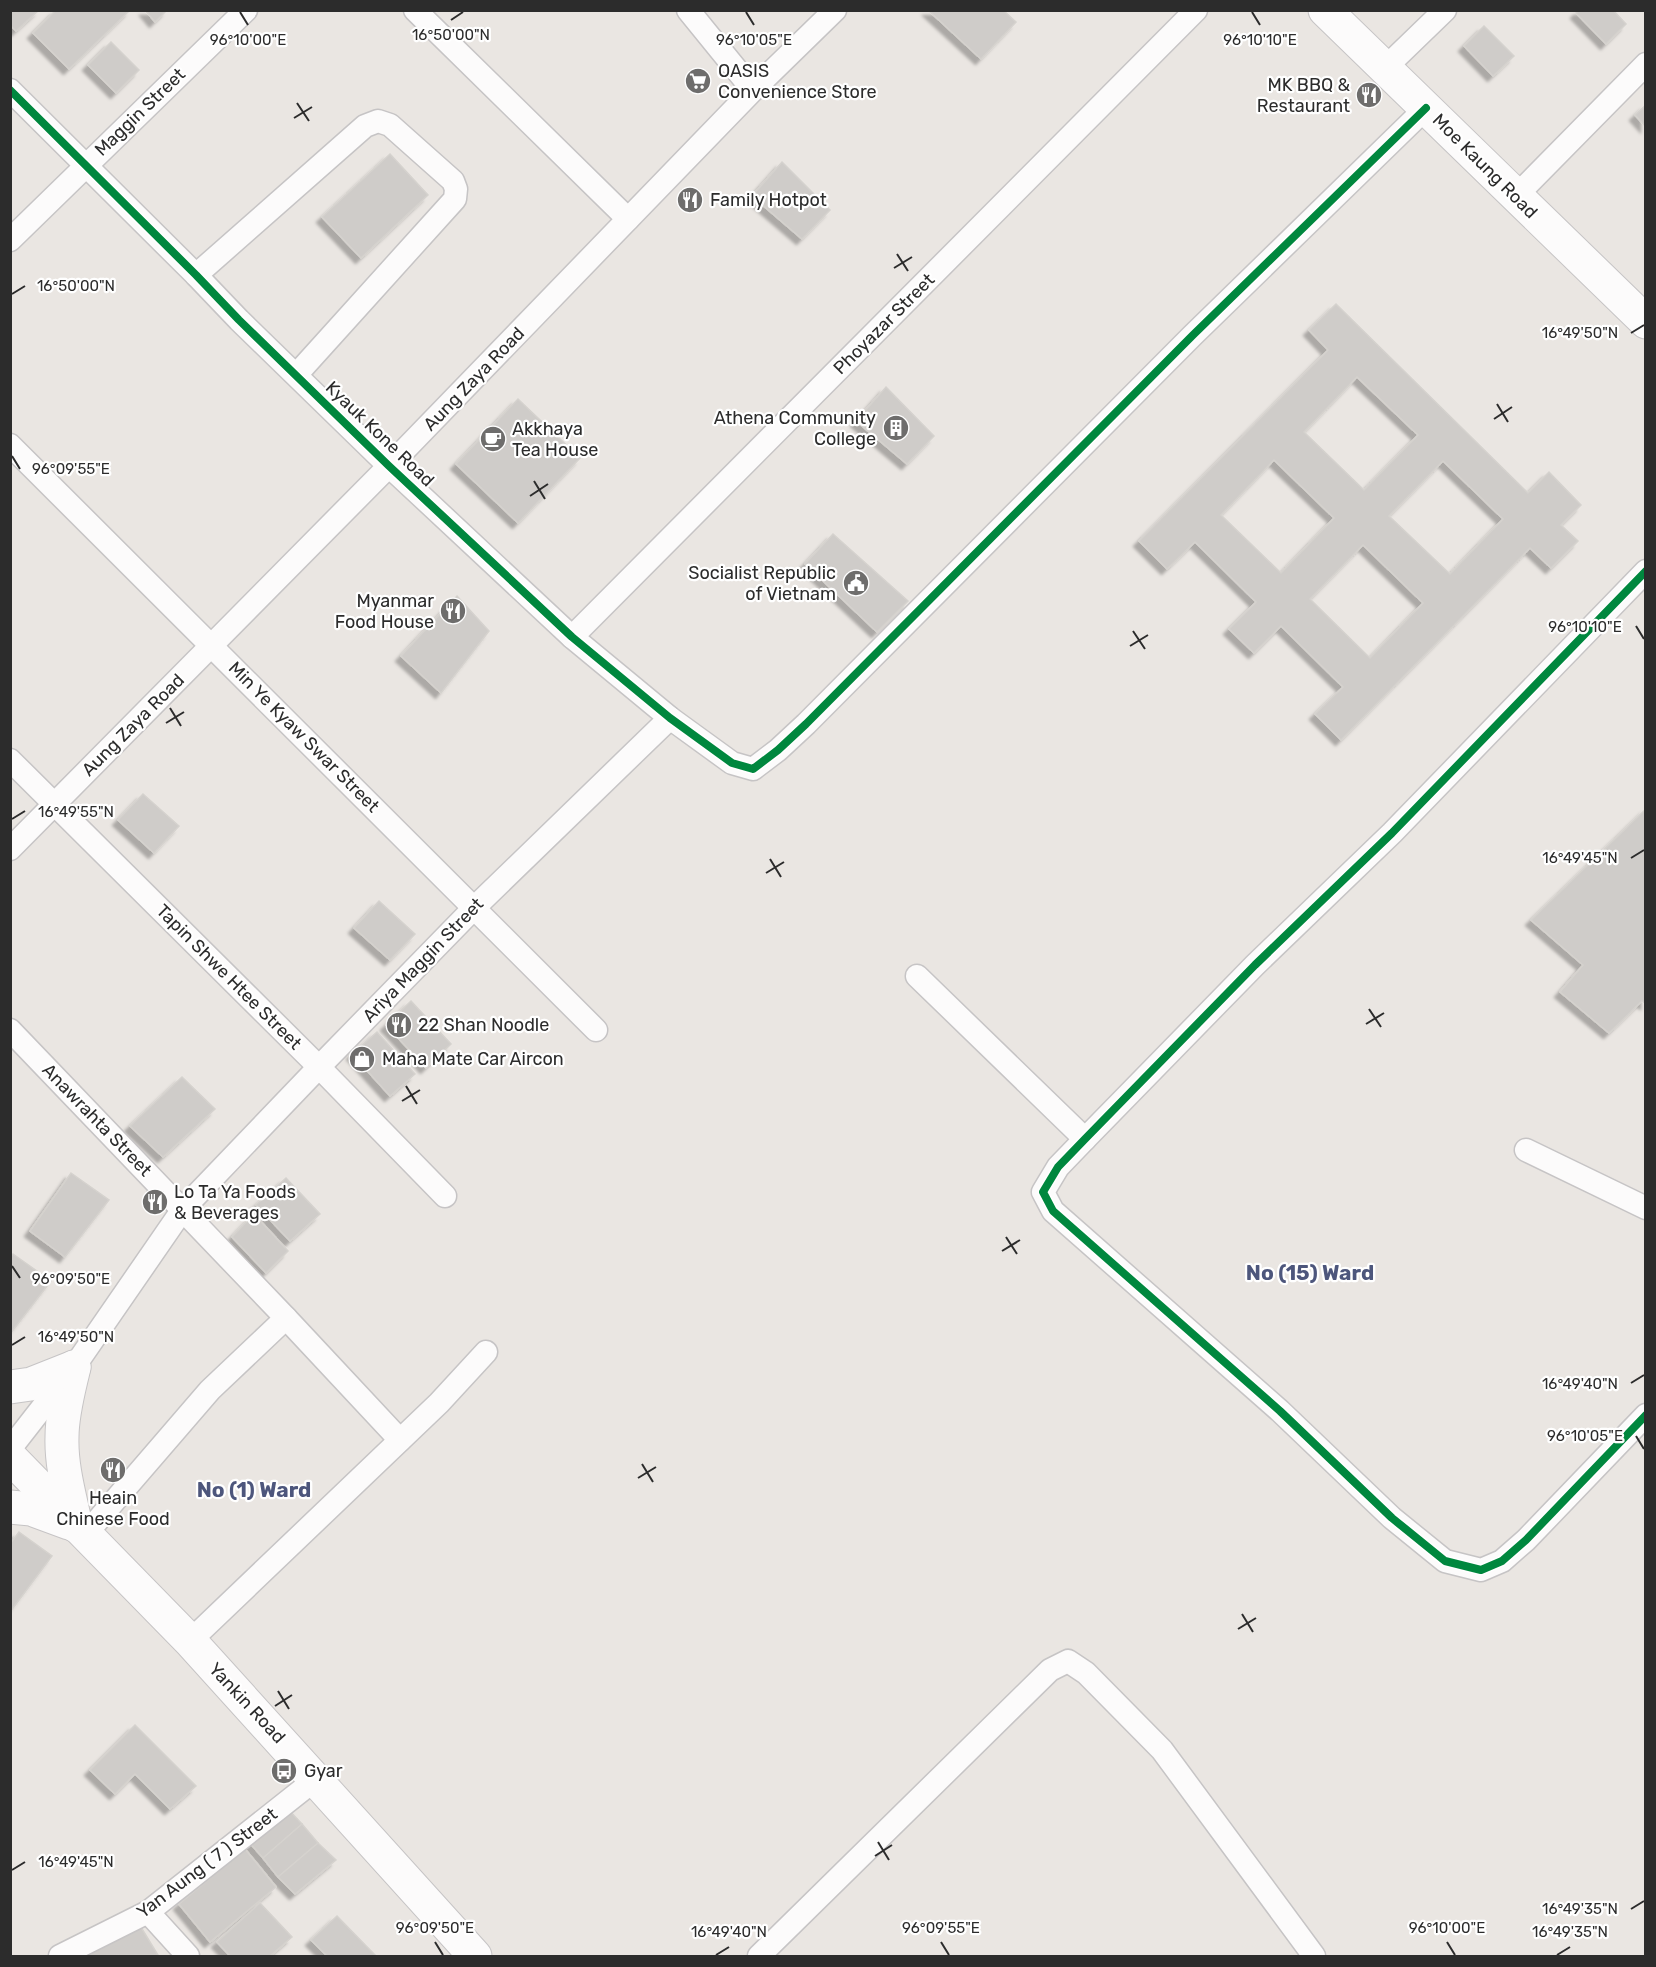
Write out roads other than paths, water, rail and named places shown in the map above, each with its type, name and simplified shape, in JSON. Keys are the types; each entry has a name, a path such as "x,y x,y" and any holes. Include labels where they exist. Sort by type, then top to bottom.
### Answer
{"main road":[{"name":"Moe Kaung Road","path":"1325,10 1515,196 1643,316"},
{"path":"10,1387 31,1384 74,1366"},
{"path":"74,1366 65,1405 62,1436 64,1471 81,1530"},
{"name":"Yankin Road","path":"10,1457 190,1641 475,1956"},
{"path":"10,1507 31,1509 81,1530"}],"street":[{"name":"Maggin Street","path":"10,240 246,10"},
{"path":"415,10 628,219"},
{"path":"688,10 753,90"},
{"name":"Aung Zaya Road","path":"10,849 213,646 753,90 835,10"},
{"name":"Phoyazar Street","path":"572,637 1196,10"},
{"path":"1384,68 1445,10"},
{"path":"1515,196 1646,64"},
{"name":"Kyauk Kone Road","path":"10,90 196,274 239,320 389,466 572,637 670,718 732,763 753,769 806,724 1193,335 1426,108"},
{"path":"196,274 365,126 378,121 390,125 453,181 456,189 455,199 297,374"},
{"name":"Min Ye Kyaw Swar Street","path":"10,445 596,1030"},
{"path":"1646,571 1392,833 1255,965 1085,1138 1058,1167 1043,1192 1053,1211 1280,1411 1392,1518 1445,1561 1480,1570 1502,1561 1534,1532 1646,1415"},
{"name":"Ariya Maggin Street","path":"10,1449 74,1366 183,1209 474,908 670,718"},
{"name":"Tapin Shwe Htee Street","path":"10,760 319,1067 445,1196"},
{"path":"917,976 1085,1138"},
{"name":"Anawrahta Street","path":"10,1030 183,1209"},
{"path":"1526,1150 1646,1208"},
{"path":"183,1209 400,1440"},
{"path":"81,1530 210,1390 286,1317"},
{"path":"190,1641 400,1440 486,1352"},
{"path":"759,1956 1050,1670 1068,1661 1086,1673 1162,1750 1314,1956"},
{"name":"Yan Aung ( 7 ) Street","path":"60,1956 148,1912 316,1779"},
{"path":"148,1912 189,1956"}],"place":[{"name":"OASIS Convenience Store","path":"698,81"},
{"name":"MK BBQ & Restaurant","path":"1369,95"},
{"name":"Family Hotpot","path":"690,200"},
{"name":"Athena Community College","path":"896,428"},
{"name":"Akkhaya Tea House","path":"493,439"},
{"name":"Socialist Republic of Vietnam","path":"856,583"},
{"name":"Myanmar Food House","path":"453,611"},
{"name":"22 Shan Noodle","path":"399,1025"},
{"name":"Maha Mate Car Aircon","path":"362,1059"},
{"name":"Lo Ta Ya Foods & Beverages","path":"155,1202"},
{"name":"Heain Chinese Food","path":"113,1470"},
{"name":"Gyar","path":"284,1771"}],"district":[{"name":"No (15) Ward","path":"1310,1272"},
{"name":"No (1) Ward","path":"254,1489"}]}
